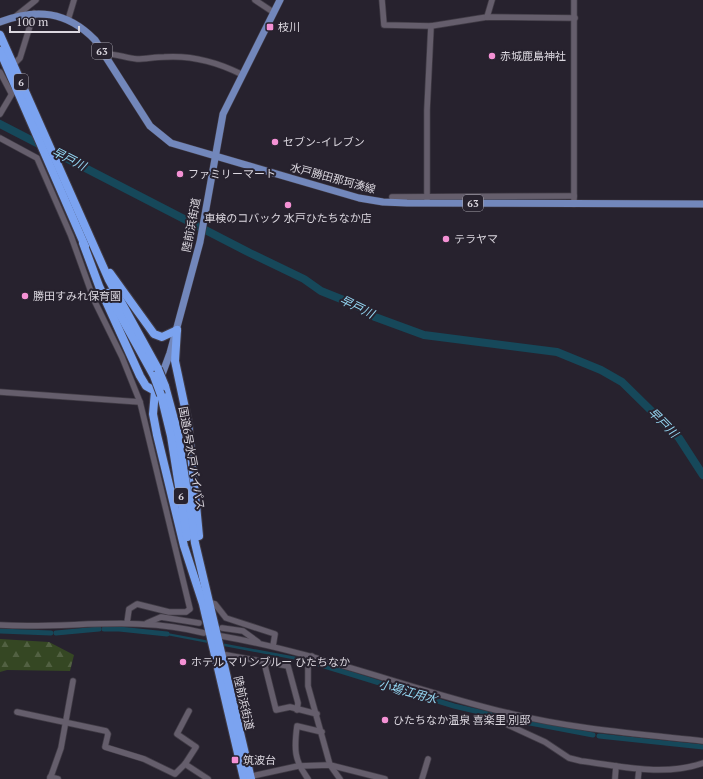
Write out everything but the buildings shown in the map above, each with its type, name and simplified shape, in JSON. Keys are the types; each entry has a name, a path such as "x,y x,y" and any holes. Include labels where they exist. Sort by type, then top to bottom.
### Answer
{"highway":[{"name":"国道6号水戸バイパス","path":"0,35 92,245 156,372 158,393 169,425 185,526 200,596"},
{"name":"国道6号水戸バイパス","path":"0,51 13,90 32,124 83,242 104,285 165,386 177,429 195,543 204,586"},
{"path":"83,242 99,286 140,376 146,386 158,393 149,415 184,546 200,596"},
{"path":"92,245 117,283 154,334 162,337 177,330 176,361 188,422 204,586"},
{"name":"陸前浜街道","path":"204,586 221,654 247,778"},
{"name":"陸前浜街道","path":"200,596 247,778"}],"main road":[{"name":"陸前浜街道","path":"158,393 177,330 200,240 223,114 241,74 280,0"},
{"name":"水戸勝田那珂湊線","path":"0,22 16,16 34,13 46,14 68,20 88,33 104,54 143,117 165,140 178,146 359,198 383,202 427,200 574,204 703,204"}],"street":[{"path":"16,16 36,0"},
{"path":"68,20 74,0"},
{"path":"255,0 273,12"},
{"path":"382,0 384,25 431,26 487,17 574,18"},
{"path":"487,17 492,0"},
{"path":"574,0 574,204"},
{"path":"13,65 20,58 34,13"},
{"path":"427,200 427,110 431,26"},
{"path":"104,54 111,54 120,58 137,59 165,56 199,59 218,64 241,74"},
{"path":"0,72 13,90 1,112"},
{"path":"0,138 37,158 71,236 94,300 122,357 140,402 149,415 165,511 190,609 186,612 169,612 137,604 129,609 127,623"},
{"path":"392,196 427,200 574,196"},
{"path":"136,391 146,386"},
{"path":"0,392 140,402"},
{"path":"208,602 215,604 226,618 275,634 273,646"},
{"path":"146,623 161,616 199,623"},
{"path":"0,624 54,627 146,623 174,626 204,633"},
{"path":"222,628 243,631 260,644"},
{"path":"221,636 273,646 312,656 382,678 508,713 558,724 703,741"},
{"path":"221,654 288,666 298,703 297,710"},
{"path":"312,656 307,677 330,765 340,779"},
{"path":"264,662 276,710 290,708 317,714"},
{"path":"58,779 50,778 61,748 74,681"},
{"path":"17,712 66,721 106,731 108,734 105,748 144,759 175,774 185,764 196,747 177,734 189,711"},
{"path":"508,713 508,725 545,742 569,758 581,762 639,769 679,769 703,763"},
{"path":"308,779 298,766 294,747 297,726 322,732"},
{"path":"422,779 428,759"},
{"path":"185,764 208,779"},
{"path":"247,778 298,766 330,765 386,779"},
{"path":"614,779 616,766"},
{"path":"638,779 639,769"}],"green space":[{"path":"0,639 49,642 74,655 70,671 7,670 0,672"}],"water":[{"path":"162,632 308,659 325,664 324,667 307,662 161,634"}],"waterway":[{"name":"早戸川","path":"0,124 250,253 304,279 321,291 356,305 375,317 424,335 557,352 601,370 622,382 679,438 703,475"},
{"name":"小場江用水","path":"56,633 99,629"},
{"name":"小場江用水","path":"104,629 167,634"},
{"name":"小場江用水","path":"0,631 51,633"},
{"name":"小場江用水","path":"318,664 454,706 505,718"},
{"name":"小場江用水","path":"509,719 593,735"},
{"name":"小場江用水","path":"599,736 703,747"}],"place":[{"name":"枝川","path":"270,27"},
{"name":"赤城鹿島神社","path":"492,56"},
{"name":"セブン-イレブン","path":"275,142"},
{"name":"ファミリーマート","path":"180,174"},
{"name":"車検のコバック 水戸ひたちなか店","path":"288,205"},
{"name":"テラヤマ","path":"446,239"},
{"name":"勝田すみれ保育園","path":"25,296"},
{"name":"ホテル マリンブルー ひたちなか","path":"183,662"},
{"name":"ひたちなか温泉 喜楽里 別邸","path":"385,720"},
{"name":"筑波台","path":"235,760"}]}
